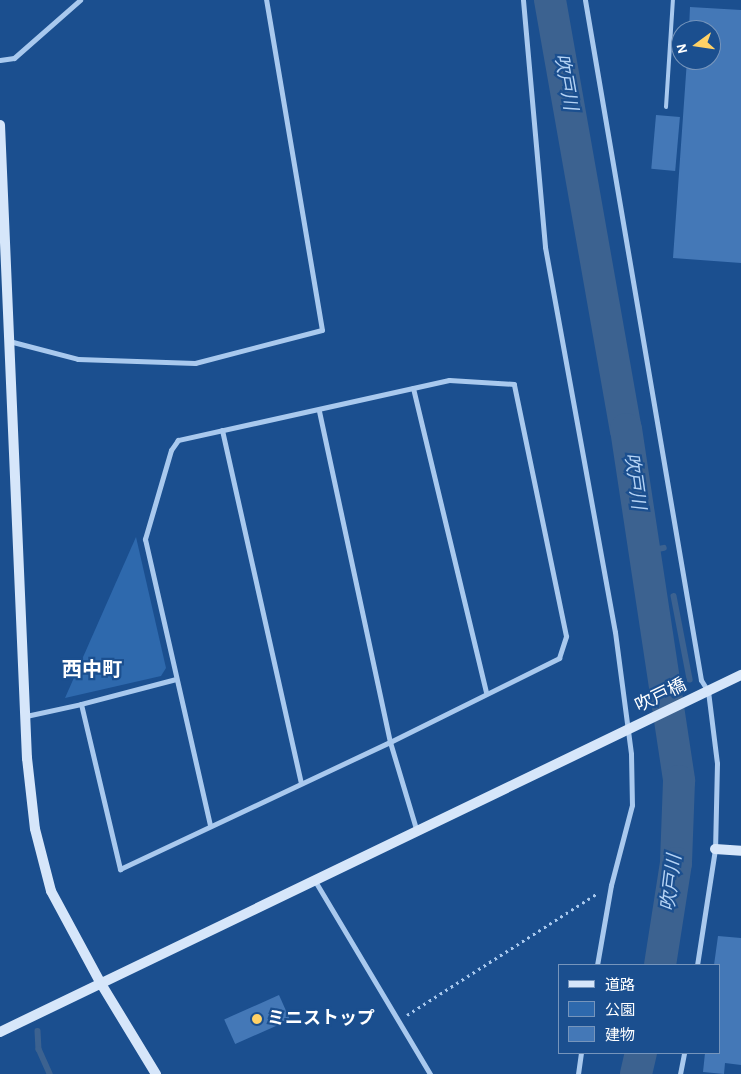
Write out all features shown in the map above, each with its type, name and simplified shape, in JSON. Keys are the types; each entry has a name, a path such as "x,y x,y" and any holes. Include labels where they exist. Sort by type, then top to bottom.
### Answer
{"street":[{"path":"0,60 14,58 80,0"},
{"path":"6,334 78,359 195,363 322,330 266,0"},
{"path":"523,0 545,247 615,632 629,730 632,805 611,885 597,964"},
{"path":"585,0 701,680 708,691 717,763 715,849 697,964"},
{"path":"0,125 6,334 26,716 34,829 52,891 100,982 156,1074"},
{"path":"81,704 120,869 301,782 390,742 486,692 559,658 566,636 514,384 449,380 318,411 178,440 168,458 145,539 210,825"},
{"path":"413,388 486,692"},
{"path":"318,411 390,742 417,832"},
{"path":"222,430 301,782"},
{"name":"吹戸橋","path":"0,1032 100,982 315,881 741,675"},
{"path":"26,716 81,704 176,679"},
{"path":"715,849 741,851"},
{"path":"315,881 430,1074"},
{"path":"578,1074 582,1054"},
{"path":"680,1074 684,1054"}],"lane":[{"path":"666,107 673,0"}],"path":[{"path":"398,1020 611,885"}],"green space":[{"path":"136,537 166,668 161,676 65,698"}],"building":[{"path":"690,7 741,10 741,263 673,258 686,70 721,70 721,20 689,20"},
{"path":"656,115 680,117 675,171 651,169"},
{"path":"718,936 741,938 741,1065 725,1063 724,1074 703,1072 705,1054 721,1054 721,964 714,964"},
{"name":"ミニストップ","path":"279,995 290,1020 235,1044 224,1019"}],"waterway":[{"name":"吹戸川","path":"550,0 626,429 679,781 676,863 660,964"},
{"path":"643,552 664,548"},
{"path":"674,596 690,679"},
{"path":"38,1031 39,1049 50,1074"},
{"name":"吹戸川","path":"636,1074 641,1054"}],"place":[{"name":"ミニストップ","path":"257,1019"}],"district":[{"name":"西中町","path":"92,670"}]}
